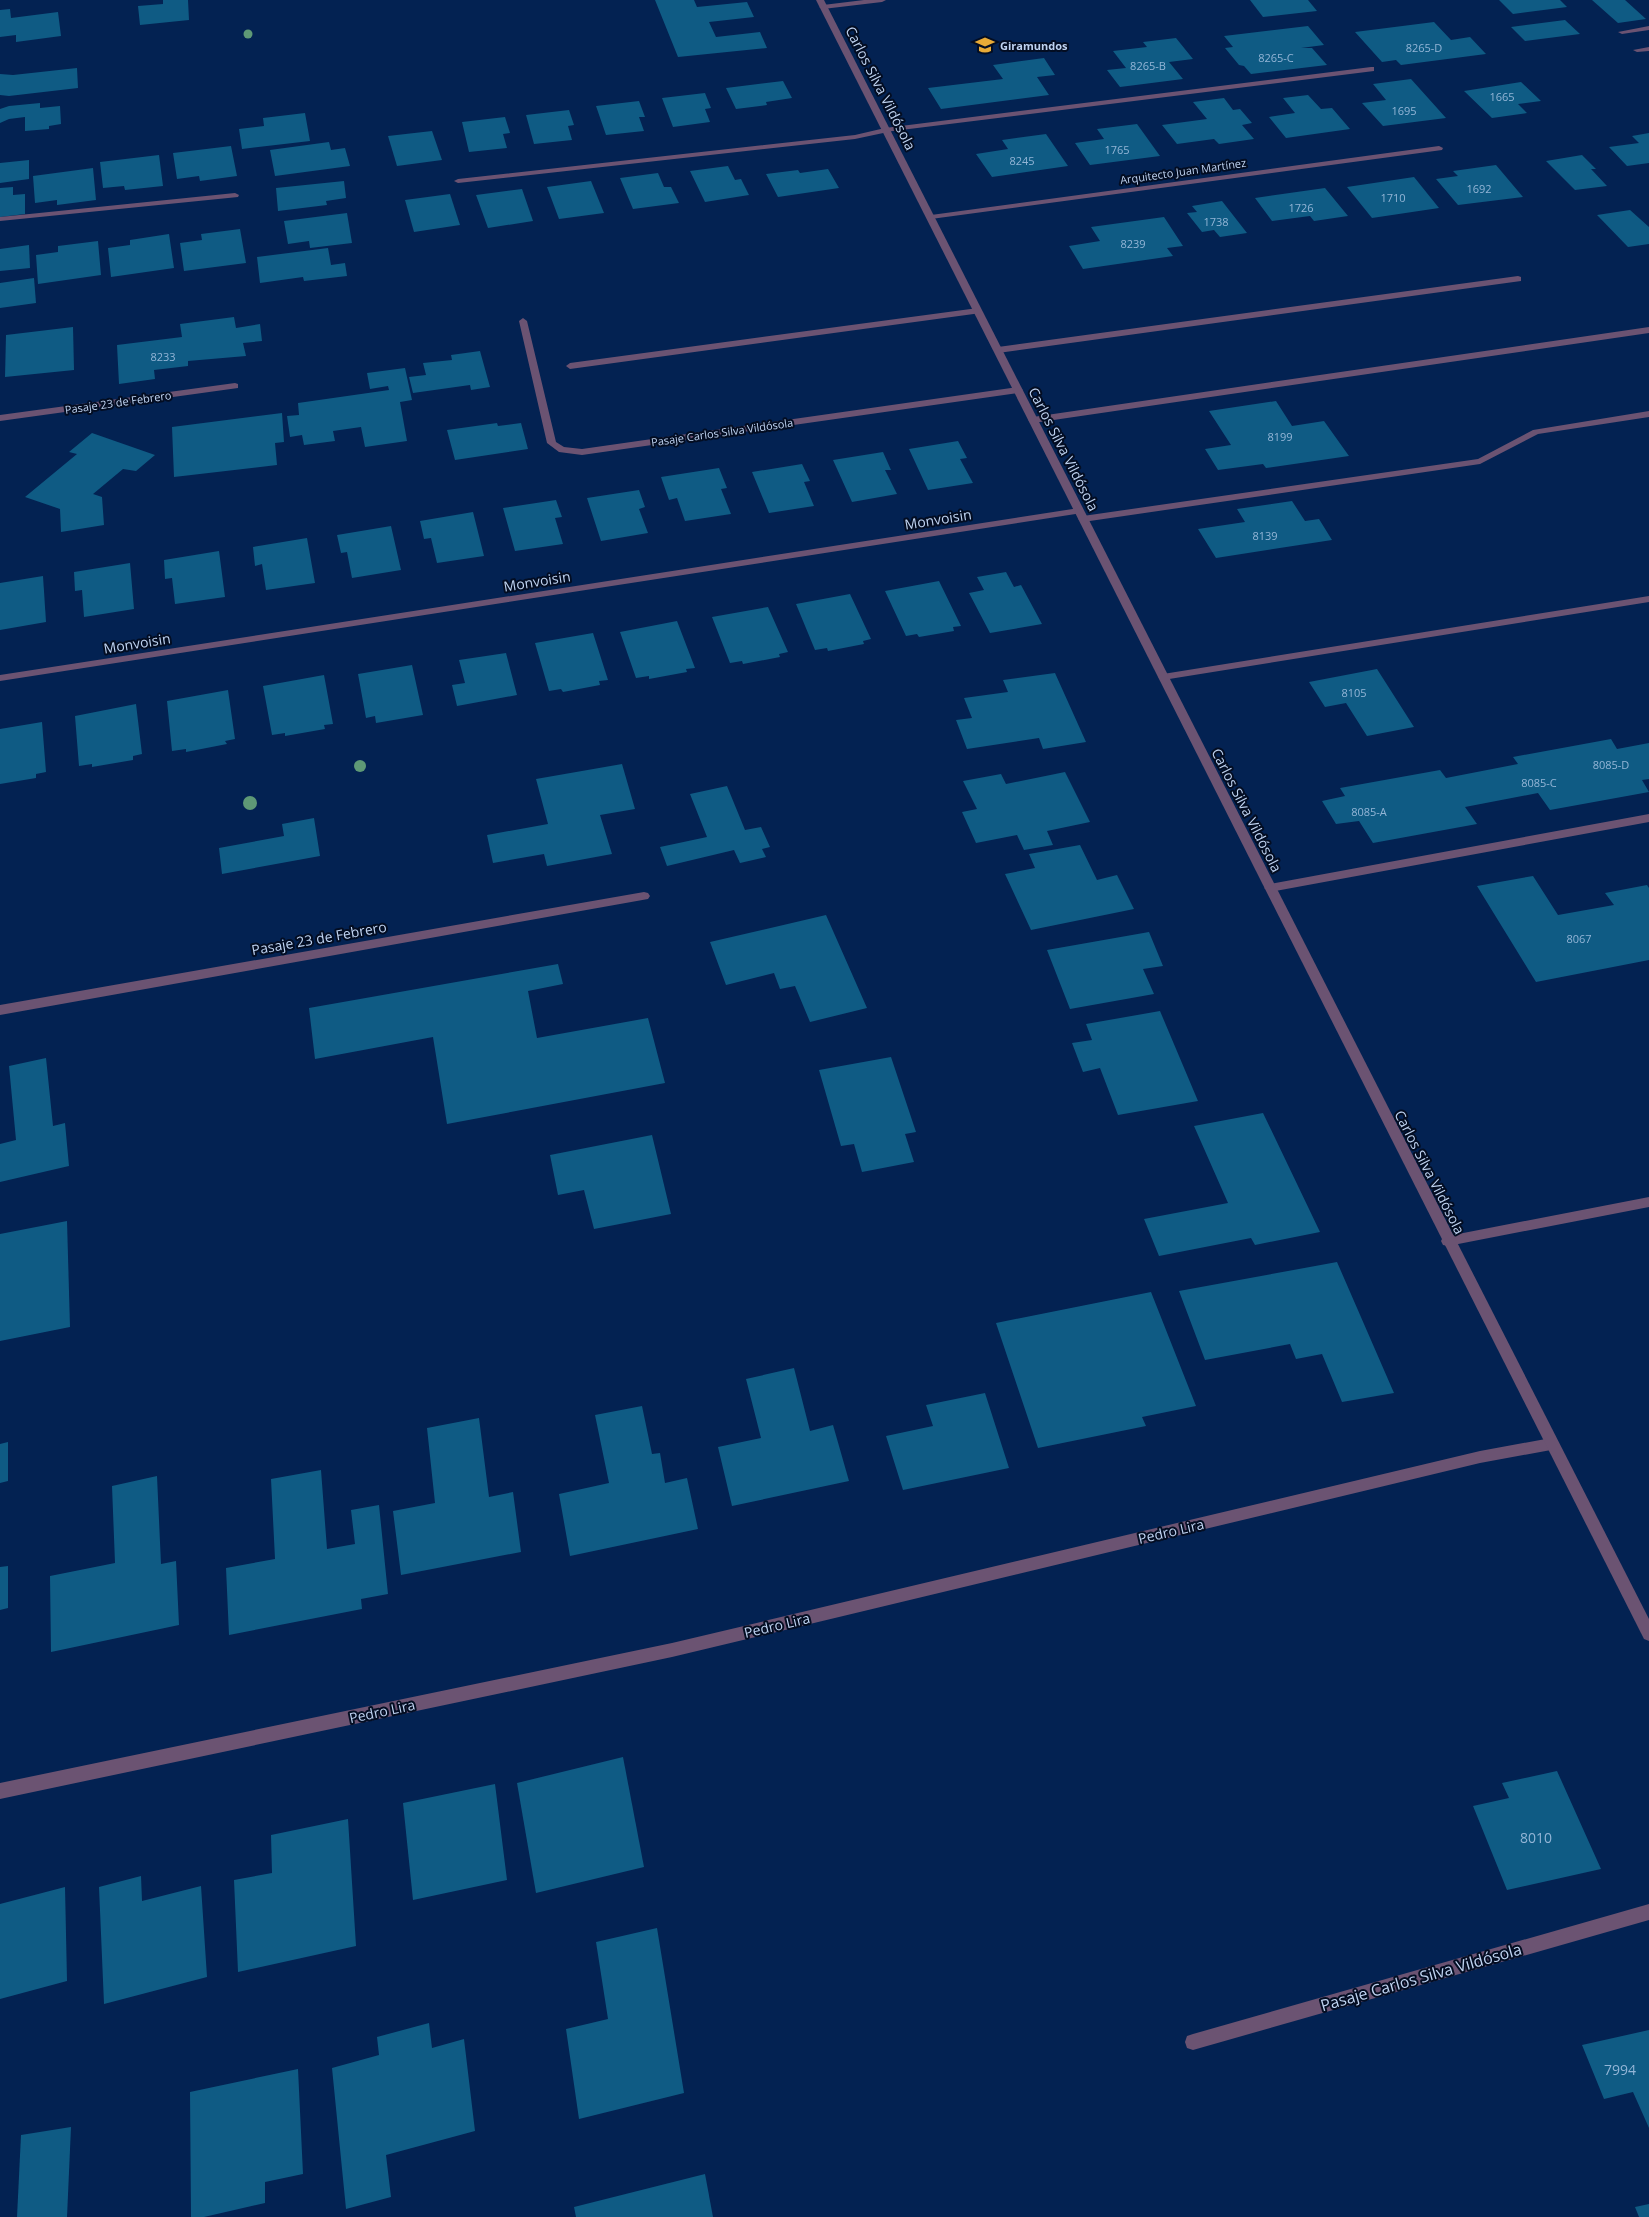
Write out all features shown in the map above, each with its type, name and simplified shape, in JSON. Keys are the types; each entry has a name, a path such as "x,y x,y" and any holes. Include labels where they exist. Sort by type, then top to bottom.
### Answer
{"street":[{"path":"821,3 882,0"},
{"name":"Carlos Silva Vildósola","path":"821,3 1649,1634"},
{"path":"1622,32 1649,28"},
{"path":"1637,50 1649,49"},
{"path":"458,181 855,137 885,130 1371,69"},
{"name":"Arquitecto Juan Martínez","path":"931,217 1439,148"},
{"path":"0,219 235,195"},
{"path":"998,350 1518,279"},
{"path":"570,366 978,311"},
{"name":"Pasaje Carlos Silva Vildósola","path":"523,321 552,443 562,450 582,452 1018,390"},
{"path":"1033,420 1649,330"},
{"name":"Pasaje 23 de Febrero","path":"0,418 235,386"},
{"name":"Monvoisin","path":"0,678 1081,515 1480,461 1536,432 1649,414"},
{"path":"1163,677 1649,599"},
{"path":"1270,888 1649,818"},
{"name":"Pasaje 23 de Febrero","path":"0,1010 644,896"},
{"path":"1448,1241 1649,1202"},
{"name":"Pedro Lira","path":"0,1791 672,1650 1461,1462 1551,1444"},
{"name":"Pasaje Carlos Silva Vildósola","path":"1193,2042 1649,1912"}],"building":[{"path":"163,0 188,0 189,20 140,25 138,6 163,4"},
{"path":"655,0 694,0 697,7 747,2 754,17 709,22 716,37 760,32 767,48 678,57"},
{"path":"1250,0 1308,0 1317,11 1263,17"},
{"path":"1499,0 1560,0 1567,7 1513,14"},
{"path":"1592,0 1625,0 1646,19 1618,23"},
{"path":"10,9 11,18 58,12 61,36 16,42 16,35 0,37 0,10"},
{"path":"1565,20 1580,34 1525,41 1511,27"},
{"path":"1434,22 1451,40 1470,37 1486,54 1401,65 1396,60 1382,62 1355,32"},
{"path":"1308,26 1324,45 1301,48 1312,48 1327,65 1251,74 1244,66 1239,65 1225,48 1233,47 1224,36"},
{"path":"1176,38 1193,59 1169,62 1183,79 1120,87 1107,70 1126,68 1113,51 1147,47 1143,42"},
{"path":"1044,58 1055,75 1037,77 1049,95 941,109 928,88 1003,79 993,65"},
{"path":"77,68 78,88 9,96 0,95 0,74 13,75"},
{"path":"1411,79 1446,118 1383,126 1362,103 1386,100 1373,84"},
{"path":"783,81 792,98 766,102 767,105 736,109 726,88"},
{"path":"1521,82 1541,101 1518,104 1527,113 1492,118 1464,91"},
{"path":"705,93 711,108 705,109 710,122 673,127 662,98"},
{"path":"1308,95 1321,109 1332,108 1350,129 1286,138 1269,117 1295,113 1283,98"},
{"path":"1224,98 1233,110 1240,109 1252,123 1242,125 1254,139 1219,144 1214,139 1177,144 1162,125 1207,119 1193,102"},
{"path":"639,101 645,117 639,117 644,131 606,135 596,106"},
{"path":"40,103 40,108 60,106 61,124 49,126 49,129 25,131 25,117 9,119 0,123 0,109 9,106"},
{"path":"569,110 574,125 568,126 572,140 534,144 526,115"},
{"path":"305,113 310,141 242,149 239,129 264,126 263,118"},
{"path":"505,117 510,133 503,134 507,148 469,152 462,122"},
{"path":"1137,124 1160,156 1090,165 1075,143 1104,139 1097,129"},
{"path":"432,131 442,160 397,166 388,136"},
{"path":"1649,133 1649,163 1627,166 1609,147 1639,143 1632,136"},
{"path":"1046,134 1068,166 992,177 976,154 1008,149 1002,140"},
{"path":"329,142 331,150 345,148 350,166 275,176 270,150"},
{"path":"231,146 237,176 200,181 199,176 177,179 173,153"},
{"path":"159,155 163,186 125,190 124,186 103,188 100,162"},
{"path":"1582,155 1596,169 1591,169 1607,186 1575,190 1546,161"},
{"path":"29,160 29,179 0,183 0,163"},
{"path":"1496,165 1523,197 1458,205 1436,179 1458,176 1453,171"},
{"path":"728,166 735,180 741,179 749,195 705,202 690,171"},
{"path":"93,168 96,200 57,205 57,200 35,203 33,176"},
{"path":"828,169 839,188 778,197 766,174 798,170 800,173"},
{"path":"658,173 664,187 671,187 679,203 633,209 620,178"},
{"path":"1414,177 1439,208 1372,218 1347,187"},
{"path":"344,181 346,198 326,201 327,205 278,211 276,188"},
{"path":"591,181 604,213 559,219 547,187"},
{"path":"13,187 13,195 25,194 25,214 0,217 0,188"},
{"path":"1325,188 1348,216 1314,221 1310,216 1272,221 1255,198"},
{"path":"522,189 533,221 488,228 476,195"},
{"path":"450,194 460,225 414,232 405,200"},
{"path":"1222,201 1247,233 1220,237 1214,230 1202,232 1187,213 1197,212 1192,206"},
{"path":"1630,210 1649,227 1649,244 1628,247 1597,215"},
{"path":"347,213 352,243 310,248 309,241 288,244 284,221"},
{"path":"1164,217 1183,246 1167,248 1173,256 1083,269 1069,246 1100,241 1091,227"},
{"path":"240,229 246,263 184,271 180,243 202,240 201,234"},
{"path":"169,234 174,268 111,277 108,248 130,245 130,240"},
{"path":"98,241 101,275 38,284 36,255 58,252 58,246"},
{"path":"29,245 30,268 0,271 0,249"},
{"path":"328,248 331,265 345,263 347,276 304,281 303,277 260,283 257,257"},
{"path":"34,278 36,303 0,308 0,283"},
{"path":"234,317 236,328 260,324 262,341 243,343 246,356 188,361 188,366 154,370 155,379 119,384 117,345 182,337 180,324"},
{"path":"73,327 74,370 5,377 6,335"},
{"path":"480,351 490,387 471,390 470,385 413,393 409,377 426,375 423,363 452,360 451,355"},
{"path":"405,368 412,400 400,402 407,441 365,447 361,427 333,431 335,441 304,445 302,435 290,437 287,416 299,415 298,403 389,390 388,386 370,389 367,373"},
{"path":"1276,401 1292,426 1324,421 1349,456 1266,468 1263,464 1218,470 1205,449 1231,445 1209,411"},
{"path":"282,413 284,442 275,443 277,465 174,477 172,427"},
{"path":"497,423 498,426 521,423 528,449 455,460 447,430"},
{"path":"92,433 155,455 136,471 123,469 93,494 102,497 104,525 61,532 60,509 25,497 77,454 69,452"},
{"path":"958,441 967,458 960,459 973,483 928,490 909,449"},
{"path":"883,452 891,470 885,470 897,494 852,502 833,460"},
{"path":"802,464 810,481 804,482 814,506 769,513 752,472"},
{"path":"719,468 727,488 721,489 731,514 685,521 677,498 669,500 661,477"},
{"path":"639,490 645,507 639,509 648,533 601,541 587,498"},
{"path":"556,500 562,517 555,518 563,544 515,551 503,508"},
{"path":"1292,501 1305,521 1319,519 1332,540 1216,558 1198,529 1245,522 1237,509"},
{"path":"473,512 484,556 437,563 431,538 424,539 420,521"},
{"path":"391,526 401,570 352,578 347,552 341,553 337,535"},
{"path":"307,538 315,583 266,590 262,564 255,566 253,547"},
{"path":"219,551 225,597 175,604 172,578 165,579 164,560"},
{"path":"130,563 134,609 84,617 82,590 75,591 74,572"},
{"path":"1006,572 1014,587 1021,585 1042,624 990,633 969,593 984,590 977,577"},
{"path":"43,576 46,622 0,630 0,583"},
{"path":"939,581 961,626 953,627 954,631 919,637 917,634 906,636 885,591"},
{"path":"850,594 871,639 863,641 864,644 828,651 827,648 815,650 796,604"},
{"path":"768,607 788,652 779,654 780,657 743,664 742,661 730,663 712,617"},
{"path":"677,621 695,668 686,669 687,672 649,679 649,676 636,678 620,632"},
{"path":"593,633 608,680 599,681 600,685 563,692 561,689 549,691 535,643"},
{"path":"506,653 517,695 457,706 452,685 465,683 459,660"},
{"path":"412,665 423,715 376,723 375,716 366,718 358,674"},
{"path":"1377,669 1414,727 1367,736 1346,703 1325,707 1309,682"},
{"path":"1055,673 1086,742 1043,749 1039,738 967,749 956,720 972,718 964,698 1008,692 1003,680"},
{"path":"324,675 333,724 324,725 325,729 285,736 285,733 272,735 263,686"},
{"path":"228,690 235,739 225,741 227,744 186,752 186,749 172,751 167,701"},
{"path":"136,704 142,754 133,756 133,760 92,767 92,764 79,766 75,716"},
{"path":"42,722 46,772 36,774 36,778 0,784 0,729"},
{"path":"1611,739 1617,749 1649,743 1649,779 1642,780 1649,792 1550,810 1538,793 1465,807 1477,824 1373,843 1359,821 1336,824 1322,801 1345,796 1340,788 1440,770 1446,778 1518,764 1513,757"},
{"path":"622,764 635,809 600,815 612,854 547,866 544,854 493,863 487,835 548,824 536,779"},
{"path":"1065,772 1090,822 1047,831 1053,845 1024,850 1017,835 976,843 962,812 977,809 963,781 1001,774 1006,784"},
{"path":"727,786 745,830 761,827 770,847 762,849 766,857 740,863 734,850 667,866 660,847 707,837 690,794"},
{"path":"314,818 320,856 222,874 219,848 284,836 282,824"},
{"path":"1080,845 1097,880 1117,875 1134,909 1031,930 1005,874 1035,868 1029,854"},
{"path":"1533,876 1558,915 1614,905 1605,893 1647,885 1649,888 1649,960 1536,982 1477,886"},
{"path":"826,915 867,1008 810,1022 795,986 780,989 774,973 726,985 710,942"},
{"path":"1149,932 1163,966 1143,969 1154,994 1070,1009 1047,950"},
{"path":"558,964 563,984 528,991 537,1038 648,1018 665,1083 447,1124 433,1037 315,1059 309,1008"},
{"path":"1160,1011 1198,1101 1118,1115 1100,1068 1083,1072 1072,1043 1092,1040 1086,1024"},
{"path":"891,1057 916,1132 905,1134 914,1162 862,1172 854,1144 841,1146 819,1070"},
{"path":"46,1058 53,1126 65,1123 69,1166 0,1182 0,1144 16,1140 9,1066"},
{"path":"1263,1113 1320,1232 1255,1245 1251,1238 1159,1256 1144,1219 1228,1203 1194,1126"},
{"path":"652,1135 671,1214 594,1229 584,1190 558,1195 550,1155"},
{"path":"67,1221 70,1327 0,1341 0,1234"},
{"path":"1337,1262 1394,1393 1342,1402 1322,1354 1296,1359 1290,1344 1205,1360 1179,1291"},
{"path":"1151,1292 1196,1406 1142,1417 1146,1426 1038,1448 996,1323"},
{"path":"794,1368 810,1431 833,1425 849,1481 732,1506 718,1447 761,1438 746,1379"},
{"path":"985,1393 1009,1468 903,1490 886,1436 933,1426 926,1405"},
{"path":"642,1406 652,1454 660,1453 665,1483 687,1478 698,1529 570,1556 559,1494 609,1483 595,1415"},
{"path":"479,1418 489,1497 513,1492 521,1552 401,1575 393,1511 435,1503 427,1428"},
{"path":"8,1442 8,1481 0,1483 0,1444"},
{"path":"321,1470 327,1549 355,1544 351,1510 379,1505 388,1594 361,1599 362,1609 229,1635 226,1568 275,1559 271,1479"},
{"path":"157,1476 161,1564 176,1561 179,1625 51,1652 50,1576 115,1563 112,1486"},
{"path":"8,1566 8,1608 0,1610 0,1567"},
{"path":"623,1757 644,1867 536,1893 517,1783"},
{"path":"1557,1771 1601,1869 1507,1890 1473,1806 1509,1798 1502,1783"},
{"path":"495,1784 507,1880 413,1900 403,1803"},
{"path":"348,1819 356,1946 238,1972 234,1880 272,1873 271,1835"},
{"path":"141,1876 142,1901 201,1886 207,1977 104,2004 99,1887"},
{"path":"65,1887 67,1981 0,1999 0,1904"},
{"path":"657,1928 684,2093 579,2119 566,2029 608,2019 596,1942"},
{"path":"429,2023 432,2048 464,2039 475,2131 386,2155 391,2197 346,2209 332,2068 379,2055 377,2037"},
{"path":"1649,2030 1649,2128 1633,2092 1604,2099 1582,2045"},
{"path":"298,2069 303,2174 265,2182 265,2203 204,2217 191,2217 190,2092"},
{"path":"71,2127 67,2217 17,2217 21,2135"},
{"path":"705,2174 713,2217 576,2217 574,2207"},
{"path":"1649,2204 1649,2217 1639,2217 1635,2207"}],"place":[{"name":"Giramundos","path":"985,45"}]}
